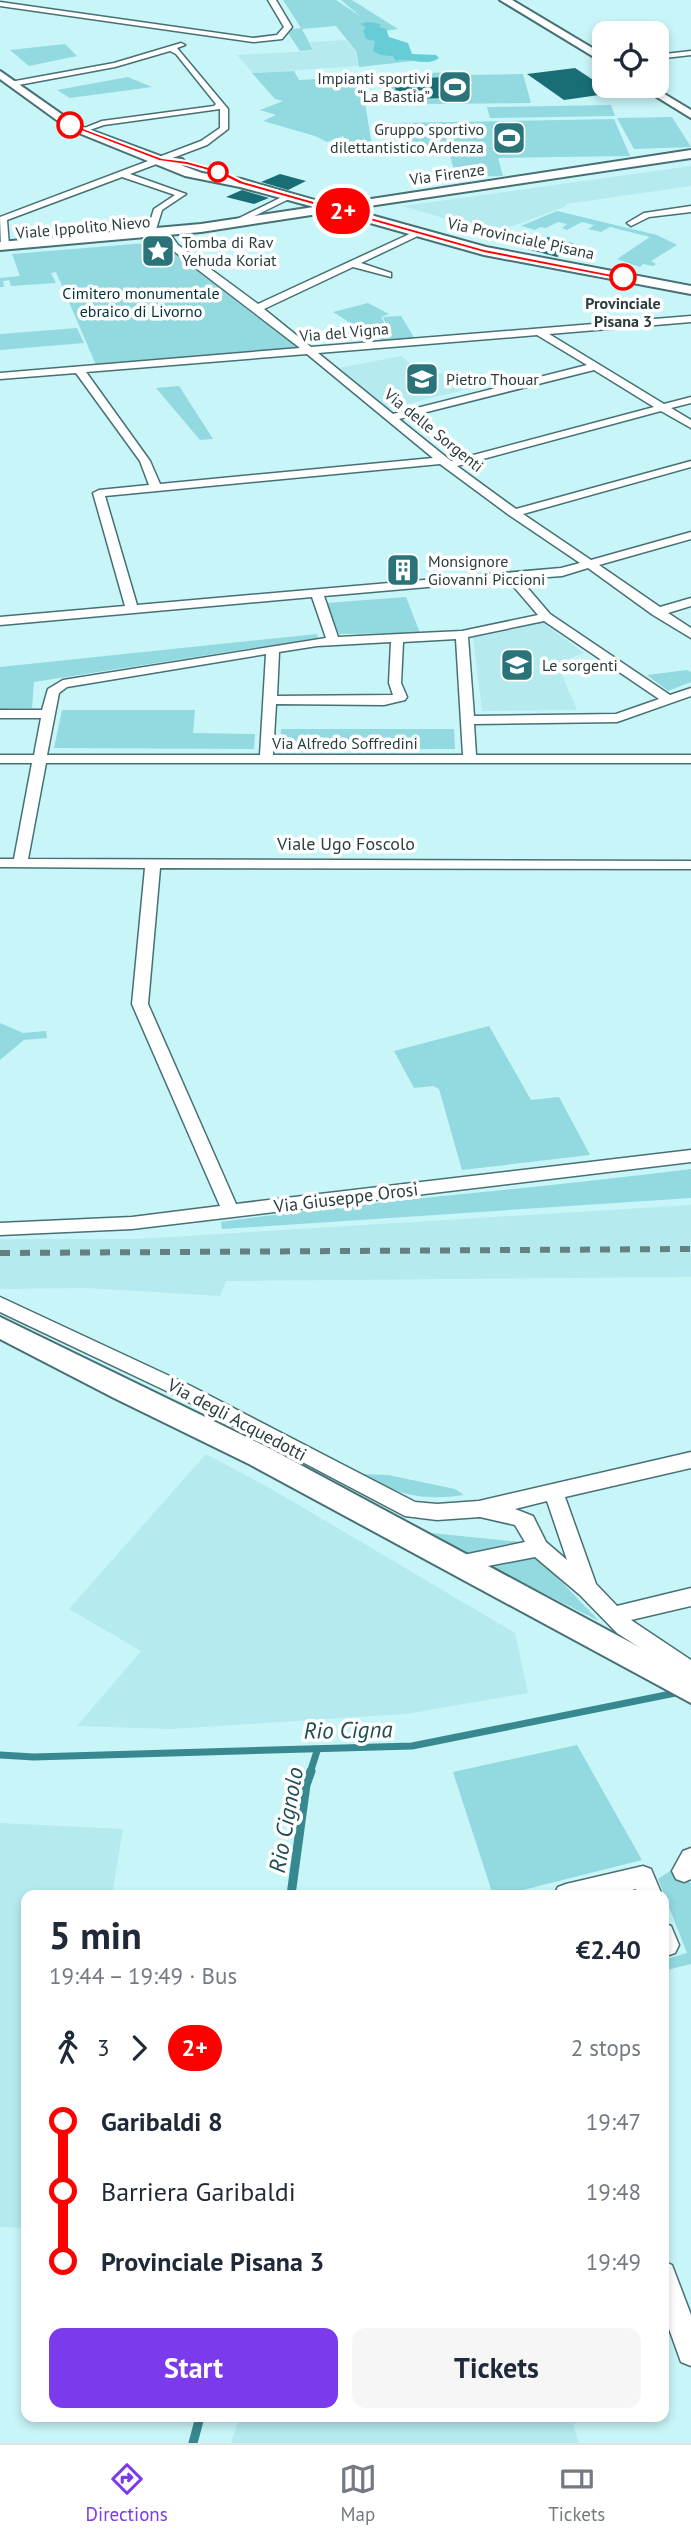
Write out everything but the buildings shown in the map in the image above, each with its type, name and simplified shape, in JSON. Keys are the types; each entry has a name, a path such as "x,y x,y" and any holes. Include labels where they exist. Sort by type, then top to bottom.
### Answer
{"main road":[{"path":"505,0 592,53"},
{"name":"Via Provinciale Pisana","path":"4,79 81,131 196,175 291,196 484,251 691,290"},
{"path":"663,98 691,115"},
{"name":"Via Firenze","path":"231,224 691,154"},
{"name":"Via Firenze","path":"168,237 260,226 691,161"},
{"name":"Viale Ippolito Nievo","path":"1,248 231,224"},
{"name":"Viale Ippolito Nievo","path":"1,248 168,237"},
{"name":"Via degli Acquedotti","path":"0,1327 123,1391 259,1456 455,1564 683,1676"}],"street":[{"path":"1,2 253,40 281,36 262,0"},
{"path":"272,0 288,27 280,32"},
{"path":"4,79 115,65 215,33"},
{"path":"1,248 2,219 209,141 224,127 224,109 179,52 170,48"},
{"path":"669,56 691,53"},
{"path":"81,131 102,123 216,108 220,104"},
{"path":"177,113 207,116 224,127"},
{"path":"122,174 182,194 158,209 151,234"},
{"path":"231,224 291,196"},
{"path":"631,223 647,215 691,209"},
{"path":"257,308 419,233"},
{"name":"Via delle Sorgenti","path":"168,237 174,247 257,308 389,418 513,513 691,635"},
{"path":"353,264 388,275"},
{"name":"Via del Vigna","path":"0,376 691,319"},
{"path":"541,333 691,425"},
{"path":"389,418 596,366"},
{"path":"80,371 145,461 156,487"},
{"path":"132,610 99,493 446,462 691,400"},
{"path":"513,513 691,464"},
{"path":"0,621 512,577 589,566 691,535"},
{"path":"512,577 546,617 668,700"},
{"path":"317,595 333,640"},
{"path":"657,612 691,602"},
{"path":"20,863 48,714 53,692 58,685 333,640 462,635 546,617"},
{"path":"462,635 470,759"},
{"path":"269,700 384,701 400,697 395,683 397,637"},
{"path":"266,761 273,649"},
{"path":"467,720 617,718 691,692"},
{"path":"0,715 48,714"},
{"name":"Via Alfredo Soffredini","path":"0,760 691,759"},
{"name":"Viale Ugo Foscolo","path":"0,863 691,865"},
{"path":"153,863 140,1004 231,1212"},
{"name":"Via Giuseppe Orosi","path":"0,1229 132,1223 691,1156"},
{"name":"Via degli Acquedotti","path":"0,1304 184,1391 405,1507 429,1512 478,1509 553,1491 587,1590"},
{"path":"553,1491 691,1460"},
{"name":"Via degli Acquedotti","path":"478,1509 520,1518 530,1527 538,1548 683,1676"},
{"path":"455,1564 538,1548"},
{"path":"613,1616 691,1597"},
{"path":"587,1890 643,1877 648,1890"},
{"path":"669,2291 691,2352"}],"shaded area":[{"path":"360,24 381,24 379,27 386,29 389,37 408,43 412,54 436,55 439,58 428,62 396,61 393,56 373,51 375,41 366,39 363,31 366,27"},
{"path":"346,40 355,51 358,66 253,73 237,55 314,51 310,42"},
{"path":"691,166 691,186 566,204 567,206 494,233 403,206"},
{"name":"Pietro Thouar","path":"401,356 425,376 457,371 465,376 482,372 496,382 388,409 339,368"},
{"name":"Le sorgenti","path":"542,622 584,653 557,663 577,710 482,711 473,638"},
{"path":"691,1205 691,1277 226,1281 220,1296 87,1288 0,1289 0,1239 136,1239"},
{"path":"206,1454 275,1491 515,1633 528,1693 406,1714 171,1729 77,1726 141,1651 69,1609"},
{"path":"0,1823 123,1829 113,1890 21,1890 21,2228 0,2227"},
{"path":"238,2422 579,2422 573,2424 579,2443 231,2443"}],"green space":[{"path":"283,0 336,0 360,16 341,0 352,0 398,29 378,32 413,61 359,67 356,51 336,26 302,29 313,50 300,51 286,30 301,28"},
{"path":"65,44 77,56 29,66 10,50"},
{"path":"294,71 299,80 361,77 373,153 354,155 343,136 327,142 263,121 276,115 260,110 283,101 275,99 252,73"},
{"name":"Impianti sportivi “La Bastia”","path":"465,72 466,75 523,74 531,103 422,104 421,100 386,100 382,74"},
{"path":"128,77 152,87 70,98 57,90"},
{"path":"611,105 615,116 490,118 487,107"},
{"path":"672,117 691,147 634,149 617,118"},
{"name":"Gruppo sportivo dilettantistico Ardenza","path":"614,119 630,156 498,158 503,176 456,177 449,152 399,153 393,123"},
{"path":"557,211 657,235 677,245 651,261 656,264 653,266 643,264 640,267 617,259 650,237 610,227 601,232 588,229 594,225 582,222 567,230 562,228 567,224 558,222 535,230 521,226"},
{"name":"Cimitero monumentale ebraico di Livorno","path":"159,242 298,348 96,365 56,272 51,273 56,283 11,286 9,280 3,281 4,287 0,287 0,278 20,276 12,254"},
{"path":"368,303 389,314 381,317 387,327 383,317 401,316 415,339 381,341 376,331 333,336 325,329 352,324 333,312"},
{"path":"77,328 84,343 0,350 0,334"},
{"path":"179,386 213,439 200,440 156,388"},
{"path":"406,597 420,633 339,634 326,603"},
{"path":"317,634 318,638 34,682 32,708 0,709 0,667"},
{"path":"687,670 691,672 691,682 668,691 647,675"},
{"path":"62,710 195,710 193,733 255,734 254,749 54,748"},
{"path":"281,729 454,729 455,749 280,749"},
{"path":"0,1023 23,1033 46,1031 47,1038 24,1040 0,1060"},
{"path":"489,1026 531,1100 559,1097 590,1155 462,1170 439,1089 433,1086 414,1088 394,1051"},
{"path":"691,1169 691,1198 222,1229 221,1222 338,1207"},
{"path":"361,1474 388,1475 455,1489 464,1495 411,1495"},
{"path":"421,1532 521,1542 465,1554"},
{"path":"535,1554 599,1621 485,1564"},
{"path":"577,1745 642,1860 523,1890 491,1890 453,1772"},
{"path":"670,1871 691,1883 691,1964 669,1970 669,1958 687,1953 669,1907 669,1890 662,1890 658,1879"}],"waterway":[{"name":"Rio Cigna","path":"0,1755 34,1757 412,1746 691,1690"},
{"name":"Rio Cignolo","path":"310,1773 317,1751"},
{"name":"Rio Cignolo","path":"292,1890 306,1785 311,1771"},
{"name":"Rio Cignolo","path":"193,2443 199,2422"}],"railway":[{"path":"0,1253 691,1249"}],"bus line":[{"name":"2+","path":"70,125 161,160 187,163 221,172 231,175 241,183 446,241 484,251 623,277"}],"place":[{"name":"Impianti sportivi “La Bastia”","path":"455,87"},
{"name":"Gruppo sportivo dilettantistico Ardenza","path":"509,138"},
{"name":"Tomba di Rav Yehuda Koriat","path":"158,251"},
{"name":"Provinciale Pisana 3","path":"623,277"},
{"name":"Pietro Thouar","path":"422,379"},
{"name":"Monsignore Giovanni Piccioni","path":"403,570"},
{"name":"Le sorgenti","path":"517,665"}]}
